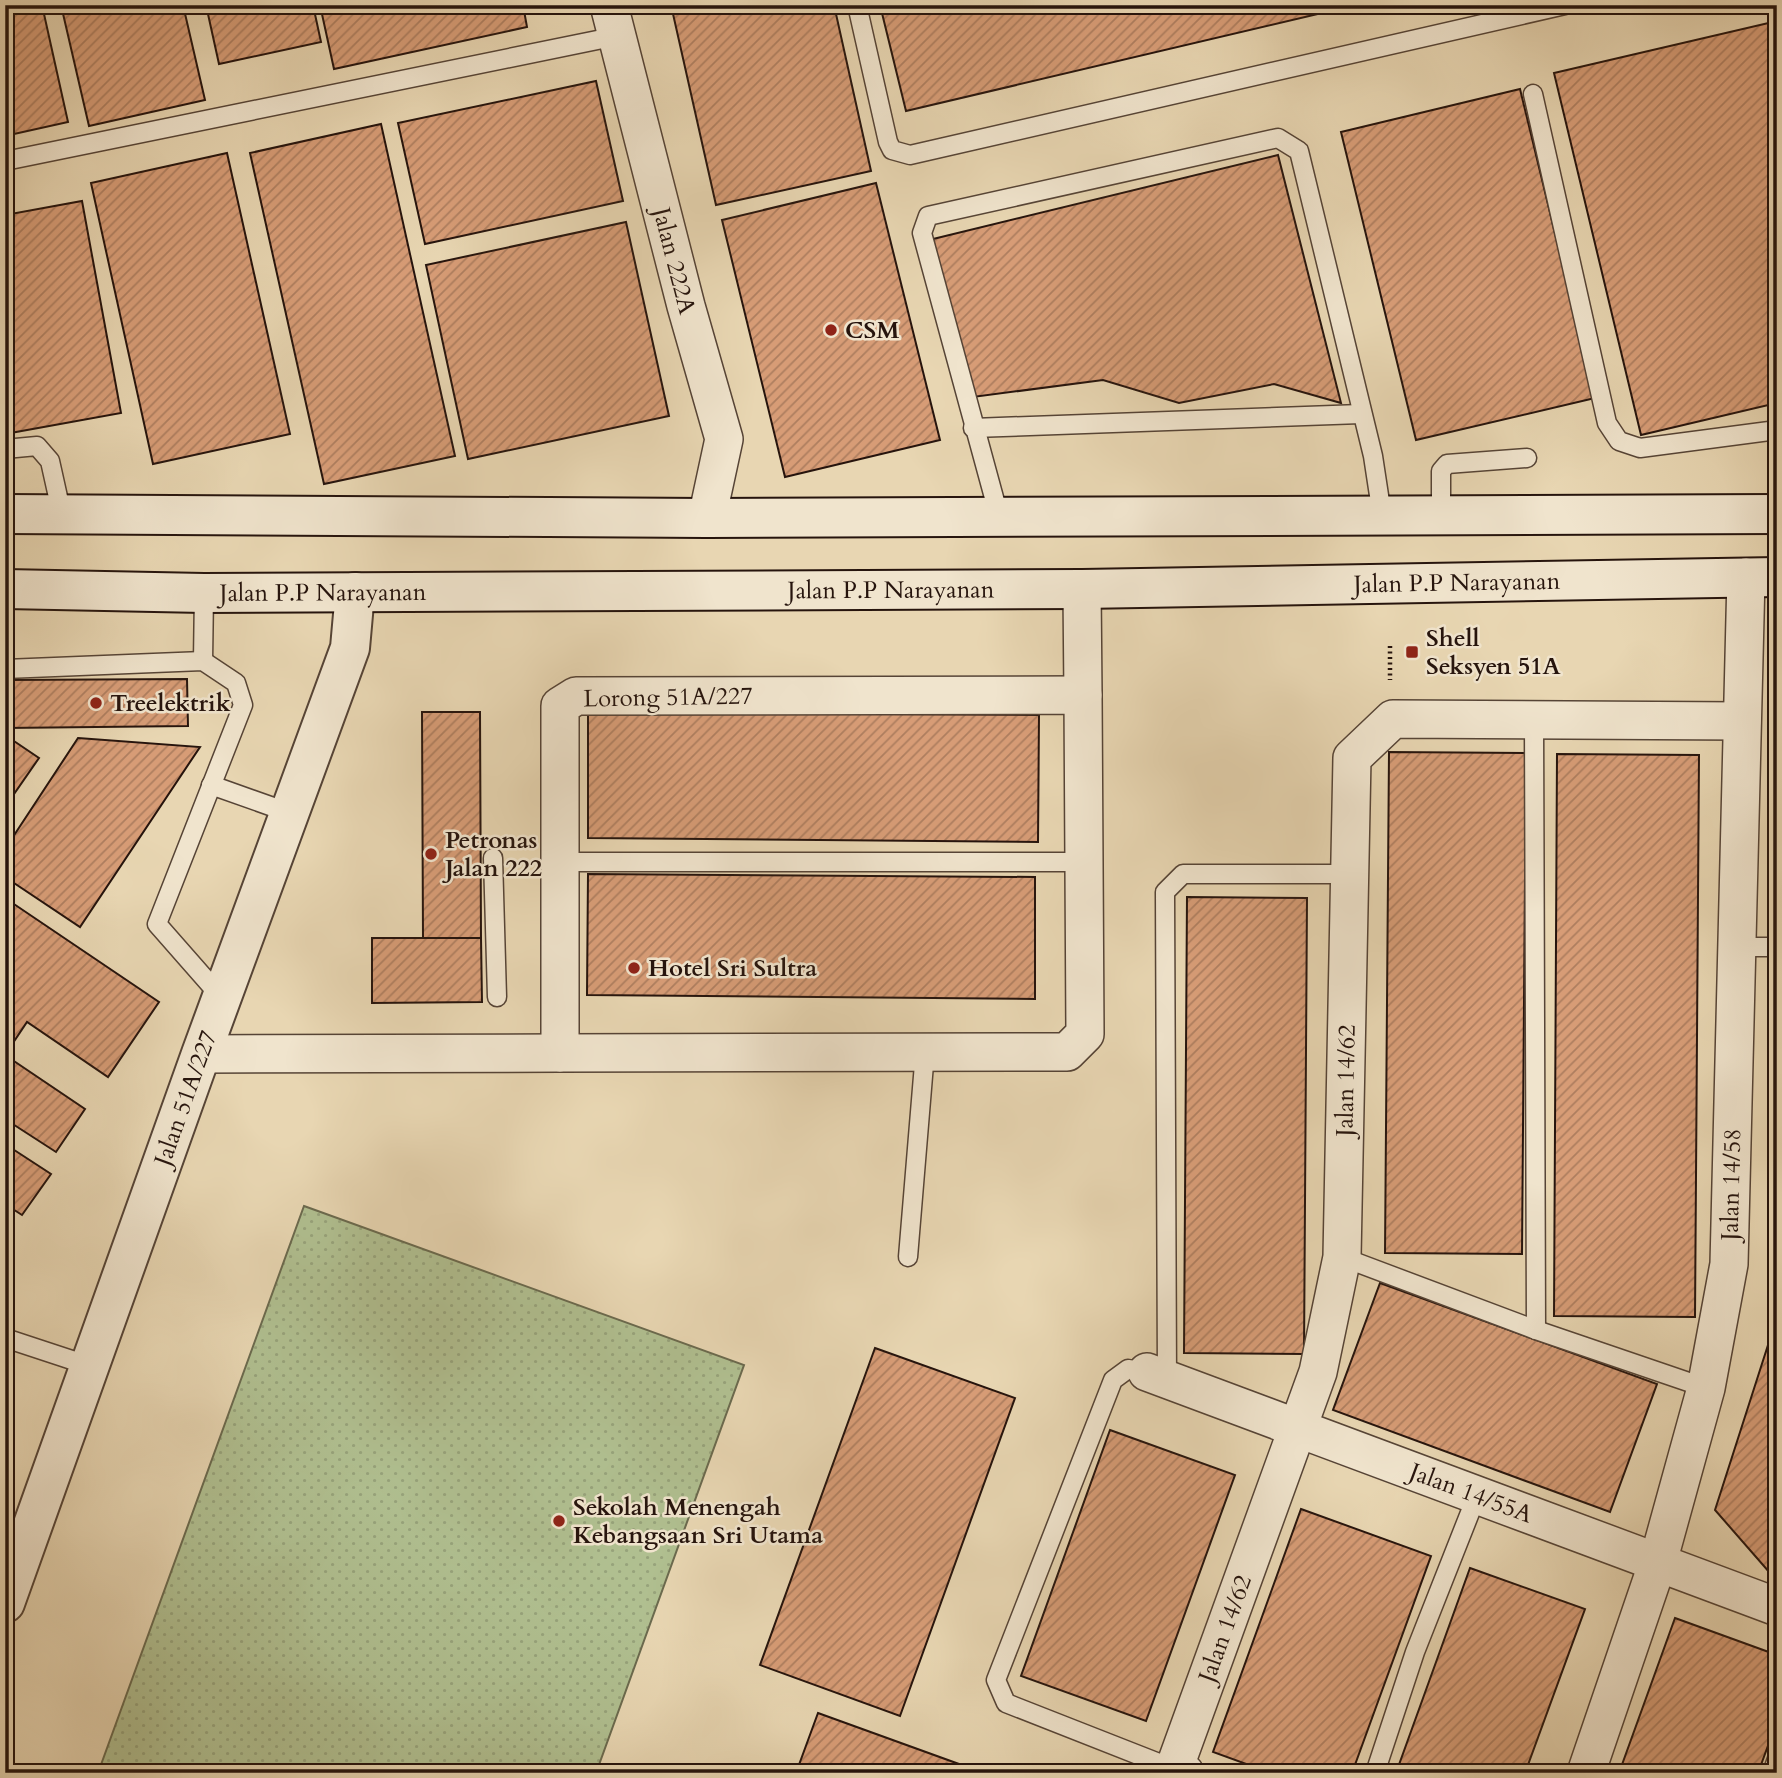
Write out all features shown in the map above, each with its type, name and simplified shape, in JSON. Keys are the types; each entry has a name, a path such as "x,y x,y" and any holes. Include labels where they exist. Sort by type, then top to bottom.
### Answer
{"main road":[{"path":"5,514 707,518 1777,514"},
{"name":"Jalan P.P Narayanan","path":"5,589 204,593 1082,589 1761,577"},
{"name":"Jalan 51A/227","path":"5,1603 201,1054 350,648 355,592"}],"street":[{"name":"Jalan 222A","path":"613,21 686,306 724,439 707,518"},
{"name":"Jalan 14/58","path":"1586,1773 1658,1562 1706,1388 1729,1264 1742,721 1761,577"},
{"path":"201,1054 1067,1052 1085,1034 1082,589"},
{"name":"Lorong 51A/227","path":"560,1053 560,706 576,696 1083,695"},
{"name":"Jalan 14/62","path":"1179,1771 1296,1428 1318,1372 1342,1258 1352,758 1393,719 1742,721"},
{"name":"Jalan 14/55A","path":"1157,1376 1777,1607"}],"lane":[{"path":"857,5 888,142 892,150 910,155 1565,5"},
{"path":"5,161 613,21"},
{"path":"1533,94 1606,424 1619,441 1640,448 1777,430"},
{"path":"999,516 922,233 928,216 1278,138 1299,150 1373,456 1382,515"},
{"path":"973,428 1361,414"},
{"path":"5,449 37,446 50,461 62,515"},
{"path":"1441,515 1441,471 1447,464 1527,458"},
{"path":"203,661 204,593"},
{"path":"5,669 203,661 236,683 243,705 157,924 222,998"},
{"path":"1534,719 1536,1330"},
{"path":"211,785 290,813"},
{"path":"493,858 497,997"},
{"path":"559,862 1084,862"},
{"path":"1179,1771 1006,1703 996,1680 1113,1380 1128,1369 1157,1376 1165,892 1183,874 1350,874"},
{"path":"1737,947 1777,947"},
{"path":"908,1257 925,1052"},
{"path":"1342,1258 1536,1330 1706,1388"},
{"path":"5,1338 90,1366"},
{"path":"1375,1773 1415,1652 1477,1495"},
{"path":"1772,1773 1777,1759"}],"path":[{"path":"1390,646 1390,688"}],"green space":[{"path":"304,1206 744,1365 596,1773 98,1773"}],"building":[{"path":"5,5 42,5 68,122 5,136"},
{"path":"61,5 183,5 205,100 89,126"},
{"path":"206,5 313,5 321,42 219,64"},
{"path":"320,5 523,5 527,27 334,69"},
{"path":"671,5 834,5 871,171 716,205"},
{"path":"880,5 1356,5 906,111"},
{"path":"1777,21 1777,403 1641,435 1554,73"},
{"path":"596,81 623,201 425,244 398,123"},
{"path":"1520,89 1595,398 1416,440 1341,132"},
{"path":"381,124 455,456 324,484 250,153"},
{"path":"227,153 290,434 153,464 91,183"},
{"path":"1278,155 1341,403 1274,384 1179,403 1103,380 973,397 933,239"},
{"name":"CSM","path":"876,183 940,440 785,477 722,220"},
{"path":"82,201 121,413 5,434 5,215"},
{"path":"626,222 669,416 468,459 426,265"},
{"name":"Treelektrik","path":"187,679 188,726 5,728 5,680"},
{"path":"422,712 480,712 481,938 423,938"},
{"path":"588,712 1039,715 1038,842 588,838"},
{"path":"5,735 39,758 5,807"},
{"path":"78,738 200,747 80,927 5,877 5,849"},
{"path":"1389,752 1526,753 1522,1254 1385,1253"},
{"path":"1557,754 1699,755 1695,1317 1554,1316"},
{"path":"588,874 1035,877 1035,999 587,995"},
{"path":"1187,897 1307,898 1304,1354 1184,1353"},
{"path":"5,898 159,1002 108,1077 27,1022 5,1055"},
{"path":"372,938 481,938 482,1002 372,1003"},
{"path":"5,1055 85,1109 56,1152 5,1119"},
{"path":"5,1144 51,1174 22,1215 5,1204"},
{"path":"1380,1283 1657,1384 1610,1512 1333,1410"},
{"path":"1777,1317 1777,1581 1715,1510"},
{"path":"875,1348 1015,1398 900,1716 760,1665"},
{"path":"1110,1430 1235,1475 1146,1721 1021,1676"},
{"path":"1301,1509 1431,1556 1352,1773 1271,1773 1213,1752"},
{"path":"1470,1568 1585,1609 1525,1773 1396,1773"},
{"path":"1675,1618 1777,1655 1777,1721 1758,1773 1619,1773"},
{"path":"818,1713 970,1768 969,1773 796,1773"}],"place":[{"name":"CSM","path":"831,330"},
{"name":"Shell Seksyen 51A","path":"1412,652"},
{"name":"Treelektrik","path":"96,703"},
{"name":"Petronas Jalan 222","path":"431,854"},
{"name":"Hotel Sri Sultra","path":"634,968"},
{"name":"Sekolah Menengah Kebangsaan Sri Utama","path":"559,1521"}]}
